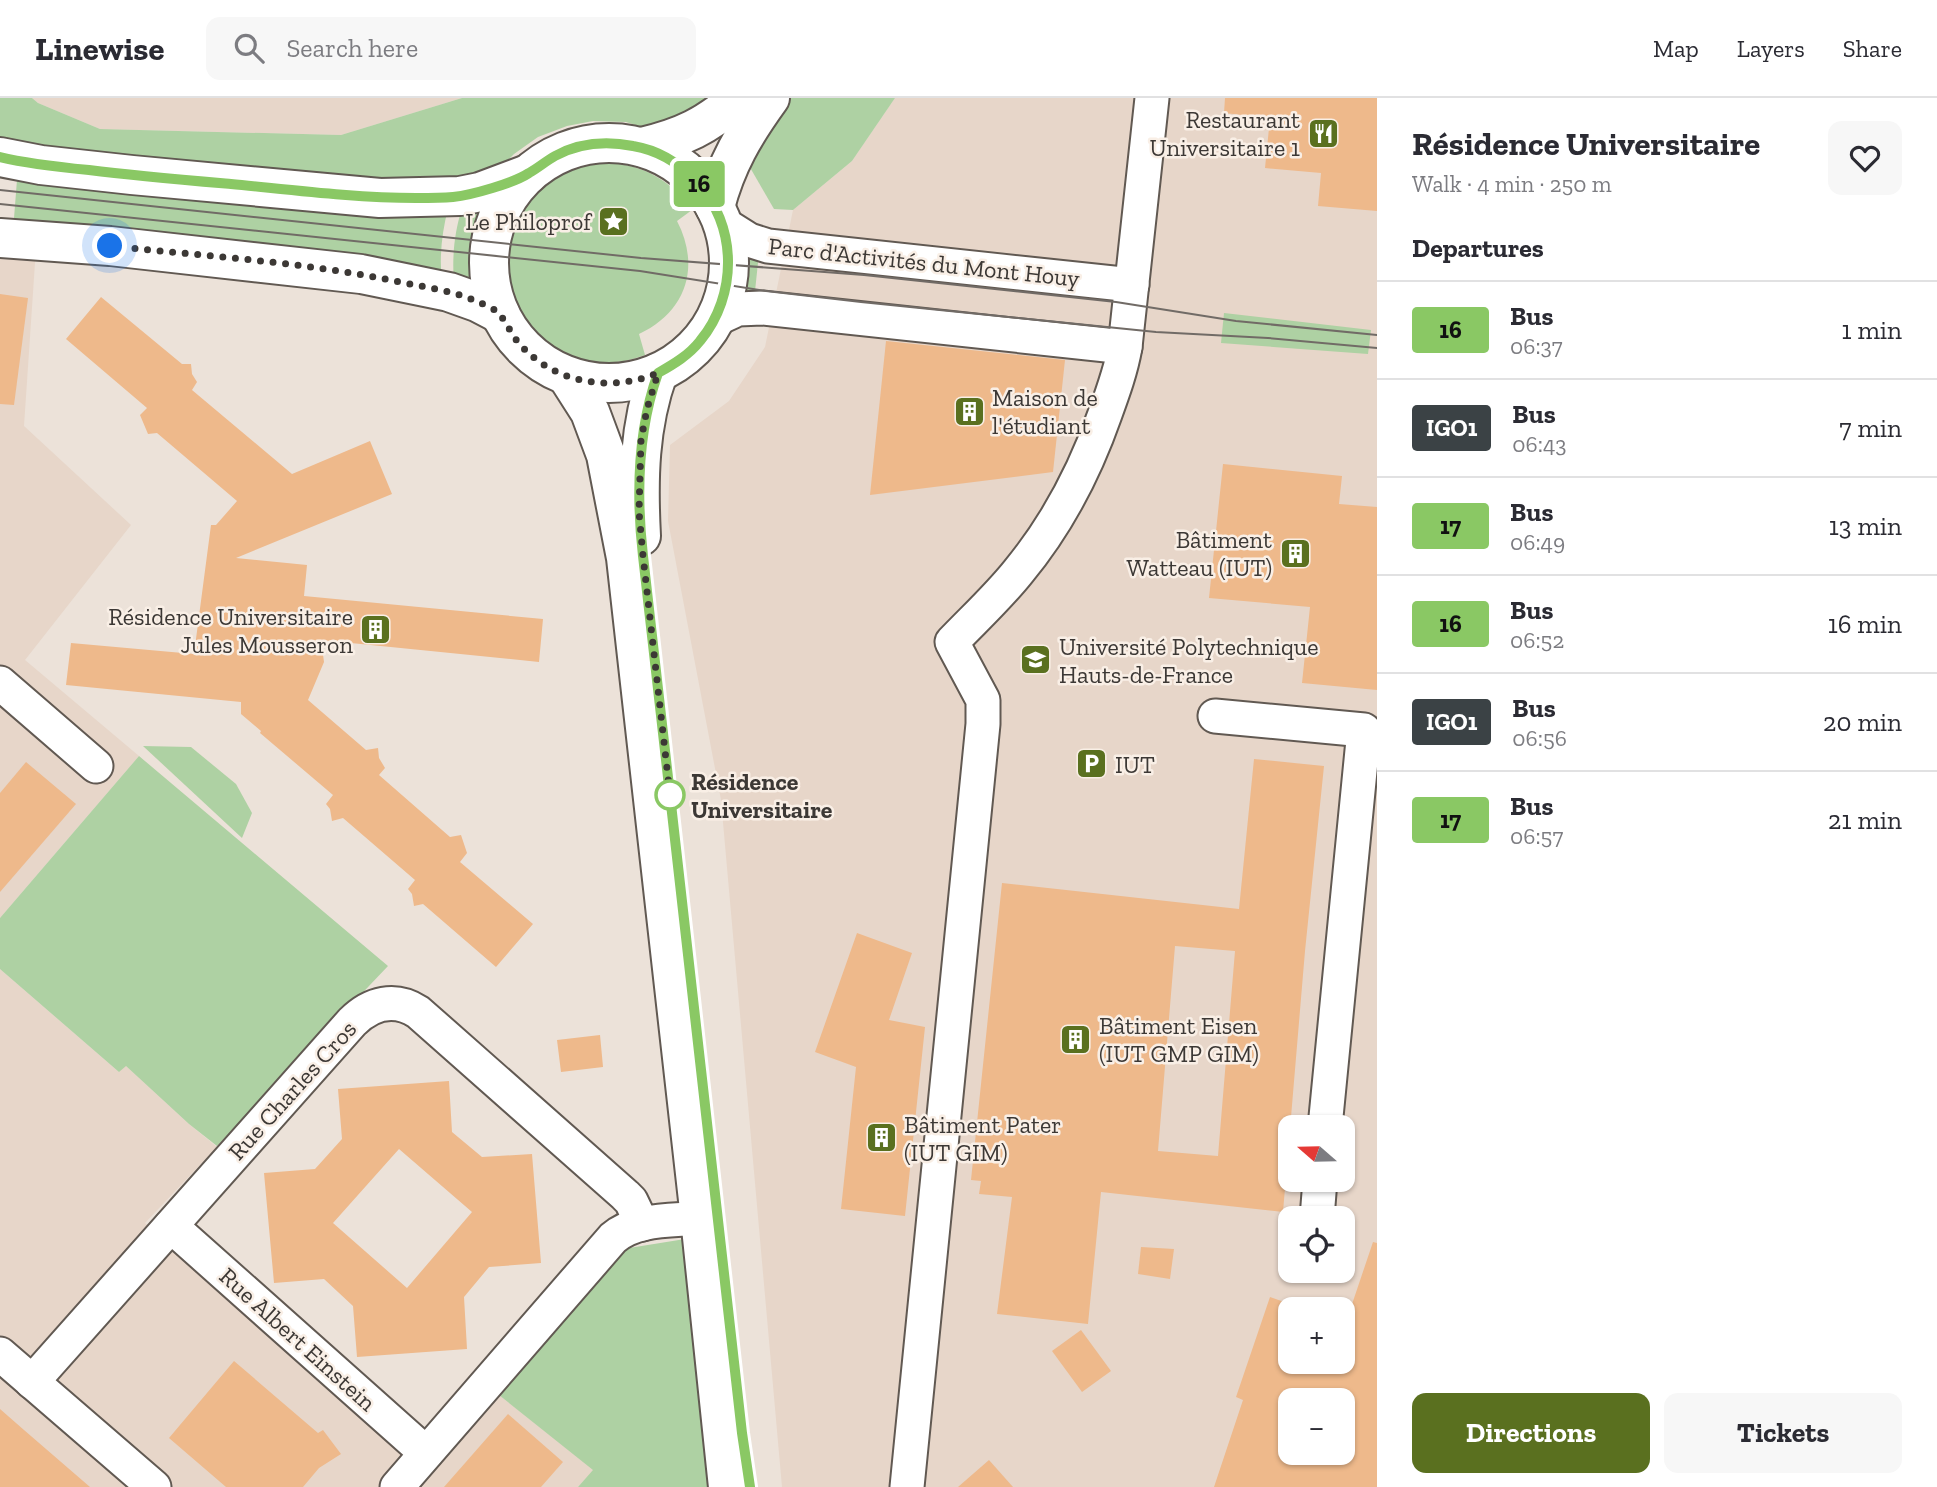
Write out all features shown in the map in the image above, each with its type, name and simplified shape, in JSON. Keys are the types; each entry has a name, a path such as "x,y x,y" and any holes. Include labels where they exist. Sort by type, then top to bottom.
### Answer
{"main road":[{"path":"642,147 688,134 713,119 739,98"},
{"path":"718,215 724,176 734,152 770,98"},
{"path":"0,157 25,163 132,175 380,198 452,197 480,192 528,174 558,154 581,146 605,143 642,147 664,156 702,187 718,215 728,254 724,296 714,320 691,351 658,373 613,384 589,382 567,376 546,366 527,352 511,334 500,314 492,291 489,248 493,229 504,205 528,174"},
{"path":"0,238 110,246 361,274 459,295 500,314"},
{"path":"658,373 641,440 641,540 750,1487"},
{"path":"567,376 595,422 609,466 624,546 728,1487"}],"street":[{"path":"907,1487 984,723 983,700 952,642 1016,575 1056,519 1096,440 1118,379 1125,347 1152,98"},
{"name":"Parc d'Activités du Mont Houy","path":"718,215 749,240 768,246 1132,285"},
{"path":"714,320 738,309 755,307 1125,347"},
{"path":"0,683 96,766"},
{"path":"1215,716 1364,730 1326,1115"},
{"name":"Rue Charles Cros","path":"32,1382 359,1015 389,1002 410,1007 439,1030 625,1195 631,1201 642,1224"},
{"path":"397,1487 613,1238 621,1231 642,1224 700,1218"},
{"name":"Rue Albert Einstein","path":"171,1226 426,1453"},
{"path":"0,1354 154,1487"}],"shaded area":[{"path":"32,98 462,98 341,135 100,129"},
{"name":"Université Polytechnique Hauts-de-France","path":"895,98 1377,98 1377,1487 782,1487 721,800 668,521 670,445 729,401 765,347 793,210 852,161"},
{"path":"36,248 24,426 131,525 25,660 139,756 0,918 0,249"},
{"path":"0,969 119,1072 125,1065 217,1147 145,1223 434,1468 499,1395 594,1470 578,1487 0,1487"}],"green space":[{"path":"0,98 32,98 100,129 341,135 462,98 707,98 677,126 652,130 626,122 593,121 567,126 538,137 514,154 492,176 424,185 0,146"},
{"path":"788,98 895,98 852,161 793,210 774,209 748,164"},
{"path":"609,163 634,167 656,176 676,191 692,210 677,221 688,255 685,286 678,301 655,325 639,334 645,355 602,363 576,358 547,344 526,323 513,297 508,268 511,239 522,212 540,189 572,169"},
{"path":"18,167 448,208 442,245 442,282 13,231"},
{"path":"462,208 480,212 472,245 473,281 454,284 454,246"},
{"path":"759,253 754,301 739,296 745,255"},
{"path":"1224,313 1371,330 1368,354 1221,343"},
{"path":"143,746 191,747 236,784 252,813 242,838"},
{"path":"139,756 388,966 217,1146 126,1066 119,1072 0,969 0,918"},
{"path":"685,1239 719,1487 578,1487 593,1470 499,1395 623,1249"}],"building":[{"name":"Restaurant Universitaire 1","path":"1225,98 1377,98 1377,211 1318,206 1321,173 1265,168 1270,118 1224,113"},
{"path":"0,294 28,298 14,405 0,404"},
{"name":"Résidence Universitaire Jules Mousseron","path":"101,297 182,364 191,364 192,374 197,382 192,390 292,474 370,441 392,494 236,558 307,565 304,596 543,619 539,662 321,640 324,662 308,700 366,750 378,748 379,758 385,768 379,775 450,837 461,835 467,853 460,862 533,924 496,967 423,904 414,906 412,894 408,889 415,880 343,818 332,821 330,809 326,804 333,795 241,714 241,702 66,685 71,643 194,654 211,525 216,525 237,501 157,433 148,434 140,415 147,408 66,339"},
{"name":"Maison de l'étudiant","path":"886,341 1065,360 1053,472 870,495"},
{"name":"Bâtiment Watteau (IUT)","path":"1223,464 1342,476 1339,504 1377,507 1377,690 1302,683 1310,607 1209,598"},
{"name":"Bâtiment Eisen (IUT GMP GIM)","path":"1254,759 1324,766 1291,1115 1278,1115 1278,1192 1285,1192 1284,1206 1278,1206 1278,1211 1101,1192 1088,1324 997,1314 1012,1197 979,1194 981,1181 971,1180 1002,883 1239,909","holes":["1175,946 1235,951 1218,1156 1158,1151"]},
{"path":"26,762 76,804 0,892 0,793"},
{"name":"Bâtiment Pater (IUT GIM)","path":"857,933 912,953 889,1020 925,1027 905,1216 841,1209 856,1067 815,1052"},
{"path":"600,1035 603,1067 561,1072 557,1040"},
{"path":"449,1081 452,1132 482,1157 532,1154 541,1263 489,1267 464,1297 467,1349 357,1357 353,1306 324,1279 274,1283 264,1173 315,1169 342,1139 338,1089","holes":["399,1149 472,1212 407,1288 333,1223"]},
{"path":"1373,1242 1377,1243 1377,1487 1214,1487 1243,1400 1236,1397 1270,1297 1278,1300 1278,1374 1355,1374 1354,1297"},
{"path":"1141,1247 1174,1249 1170,1279 1138,1274"},
{"path":"1081,1330 1111,1371 1082,1392 1052,1351"},
{"path":"234,1361 318,1433 323,1430 341,1454 319,1468 303,1487 226,1487 169,1438"},
{"path":"0,1409 24,1430 90,1487 0,1487"},
{"path":"508,1414 563,1462 541,1487 444,1487"},
{"path":"989,1460 1013,1487 958,1487"}],"tram line":[{"path":"0,190 641,258 864,275 1116,302 1236,321 1377,335"},
{"path":"0,204 640,271 766,291 861,302 1156,332 1268,338 1377,348"}],"bus line":[{"name":"16","path":"0,157 25,163 163,178 380,198 444,198 480,192 528,174 537,166 569,149 617,143 642,147 664,156 702,187 715,207 725,233 729,265 727,284 714,320 700,342 681,359 658,373 641,440 639,512 750,1487"}],"place":[{"name":"Restaurant Universitaire 1","path":"1323,133"},
{"name":"Le Philoprof","path":"614,221"},
{"name":"Maison de l'étudiant","path":"969,411"},
{"name":"Bâtiment Watteau (IUT)","path":"1295,553"},
{"name":"Résidence Universitaire Jules Mousseron","path":"376,630"},
{"name":"Université Polytechnique Hauts-de-France","path":"1036,660"},
{"name":"IUT","path":"1092,764"},
{"name":"Résidence Universitaire","path":"670,795"},
{"name":"Bâtiment Eisen (IUT GMP GIM)","path":"1076,1039"},
{"name":"Bâtiment Pater (IUT GIM)","path":"881,1138"}],"route":[{"path":"110,246 339,271 449,292 500,314 519,344 556,372 578,380 613,384 658,373 641,440 639,512 670,795"}]}
